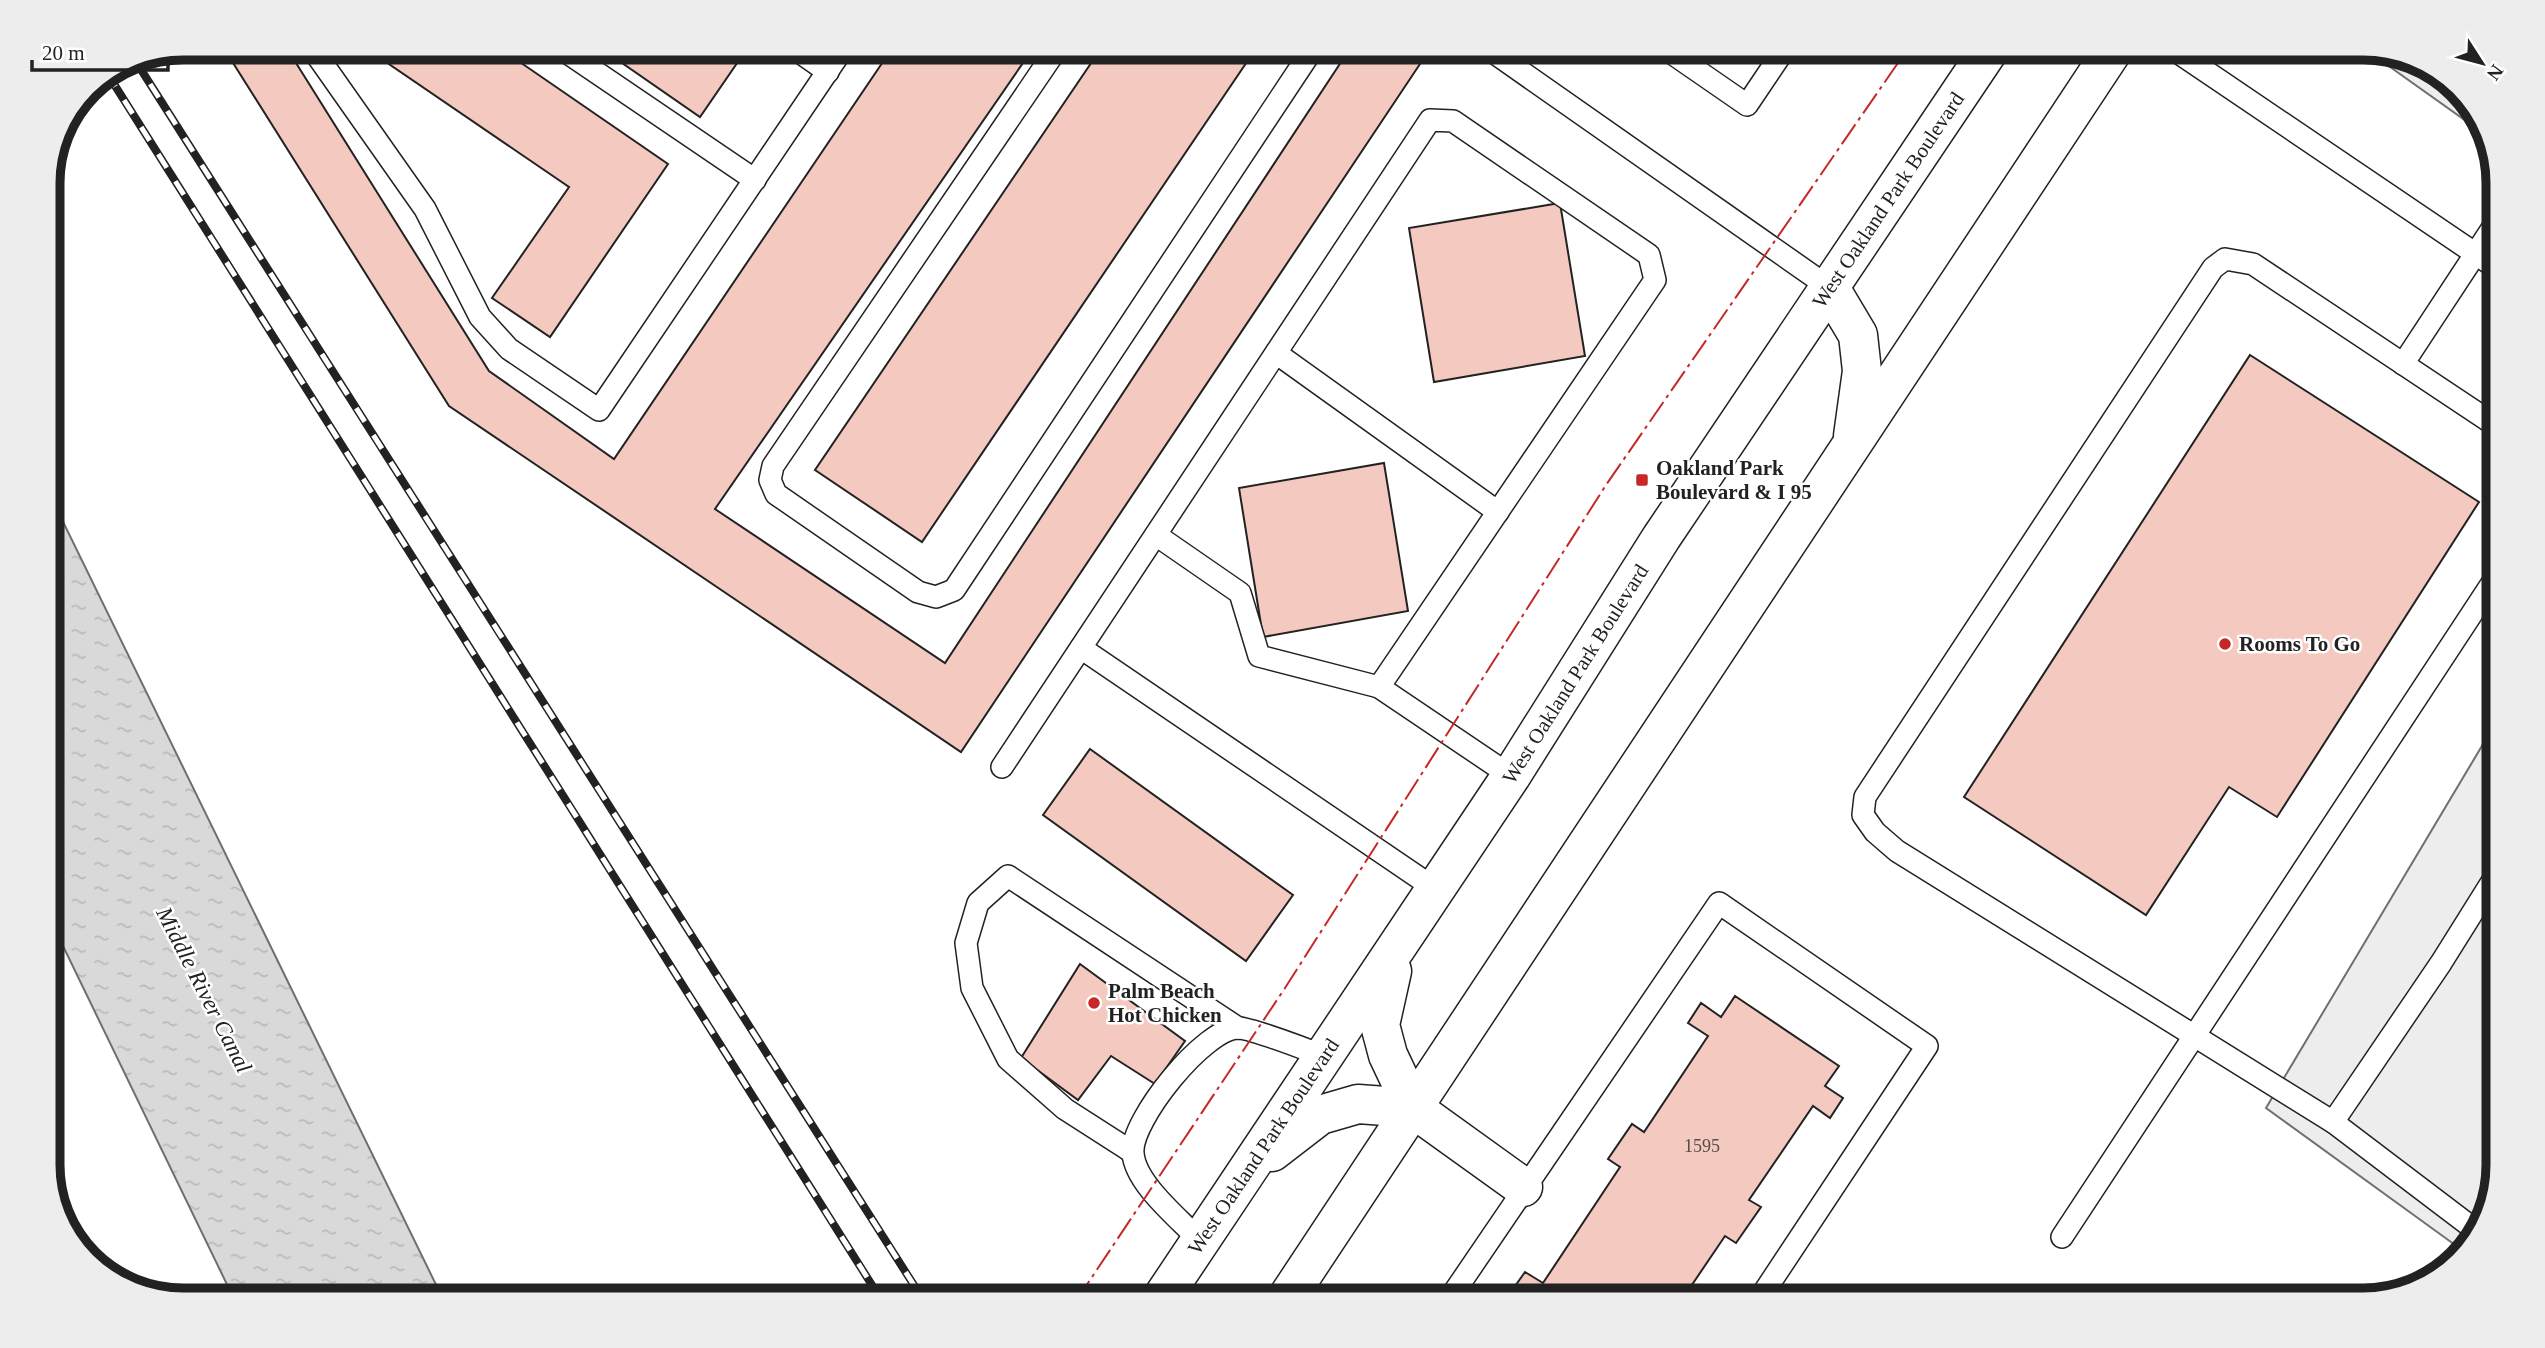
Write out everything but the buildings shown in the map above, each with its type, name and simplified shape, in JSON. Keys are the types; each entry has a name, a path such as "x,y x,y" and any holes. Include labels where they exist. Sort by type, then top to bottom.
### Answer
{"main road":[{"name":"West Oakland Park Boulevard","path":"1169,1288 1511,776 1661,538 1982,60"},
{"path":"1294,1288 2106,60"},
{"path":"1830,288 1858,335 1862,371 1852,445"},
{"path":"1397,948 1380,1025 1388,1055 1413,1108 1523,1187"},
{"path":"1248,1170 1320,1115 1358,1104 1413,1108"}],"lane":[{"path":"320,60 425,209 480,317 509,349 599,410 836,60"},
{"path":"578,60 755,180"},
{"path":"811,60 828,72"},
{"path":"1049,60 773,466 770,481 776,495 918,592 936,597 954,590 1305,60"},
{"path":"1505,60 1830,288"},
{"path":"1682,60 1747,105 1778,60"},
{"path":"2189,60 2485,261"},
{"path":"1002,767 1430,120 1453,121 1649,255 1655,280 1379,687"},
{"path":"2403,364 2485,237"},
{"path":"2470,1225 2333,1122 1897,851 1875,832 1863,815 1865,797 2213,268 2225,259 2253,264 2485,419"},
{"path":"1276,353 1498,512"},
{"path":"1156,535 1240,593 1259,656 1379,687 1511,776"},
{"path":"2063,1237 2485,593"},
{"path":"1080,648 1434,888"},
{"path":"1132,1152 1065,1108 1009,1059 972,988 966,943 978,903 1008,876 1238,1028 1325,1056"},
{"path":"2333,1122 2441,963 2486,892"},
{"path":"1457,1288 1523,1187 1720,903 1927,1046 1767,1288"},
{"path":"1200,1241 1141,1179 1132,1152 1142,1118 1184,1065 1214,1037 1238,1028"}],"shaded area":[{"path":"2382,61 2402,66 2431,80 2447,93 2447,98 2455,101 2471,124"},
{"path":"2486,740 2486,1166 2481,1197 2465,1234 2456,1246 2266,1108"}],"water":[{"name":"Middle River Canal","path":"60,516 438,1288 229,1288 60,940"}],"railway":[{"path":"140,67 916,1288"},
{"path":"112,81 874,1288"}],"power":[{"path":"1085,1288 1285,988 1606,485 1900,60"}],"place":[{"name":"Oakland Park Boulevard & I 95","path":"1642,480"},
{"name":"Rooms To Go","path":"2225,644"},
{"name":"Palm Beach Hot Chicken","path":"1094,1003"}]}
